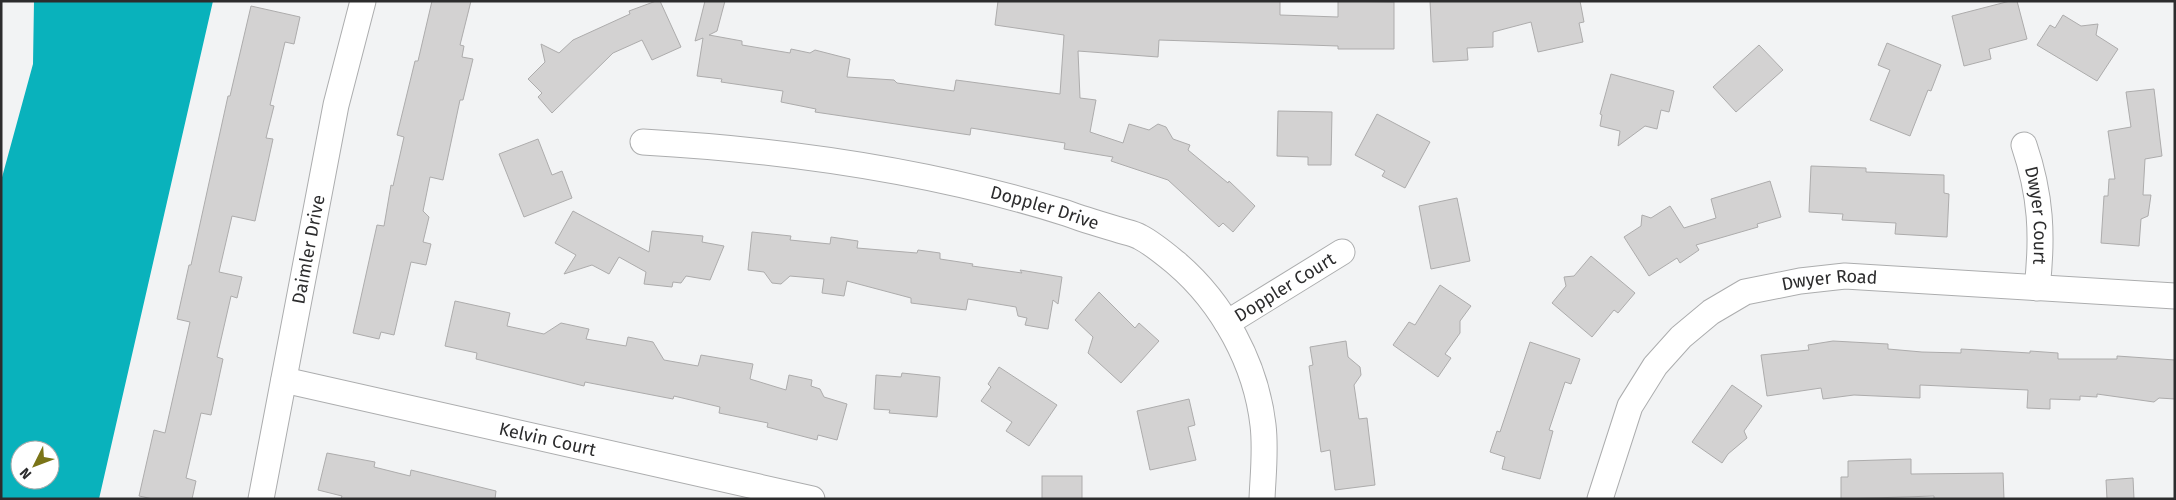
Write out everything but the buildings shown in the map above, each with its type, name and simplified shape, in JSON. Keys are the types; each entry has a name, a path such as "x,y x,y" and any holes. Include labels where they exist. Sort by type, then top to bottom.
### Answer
{"street":[{"name":"Daimler Drive","path":"261,499 336,105 350,44 363,1"},
{"name":"Doppler Drive","path":"643,142 701,146 827,160 894,171 961,185 1046,207 1139,236 1176,263 1196,282 1227,323 1246,359 1258,395 1263,424 1265,454 1262,499"},
{"name":"Dwyer Court","path":"2024,145 2032,168 2040,207 2041,247 2037,288"},
{"name":"Doppler Court","path":"1227,323 1342,252"},
{"name":"Dwyer Road","path":"1600,499 1630,406 1655,366 1681,337 1711,312 1745,292 1800,281 1845,276 2175,296"},
{"name":"Kelvin Court","path":"284,380 812,499"}],"water":[{"path":"34,1 213,1 99,499 1,499 1,181 33,64"}]}
